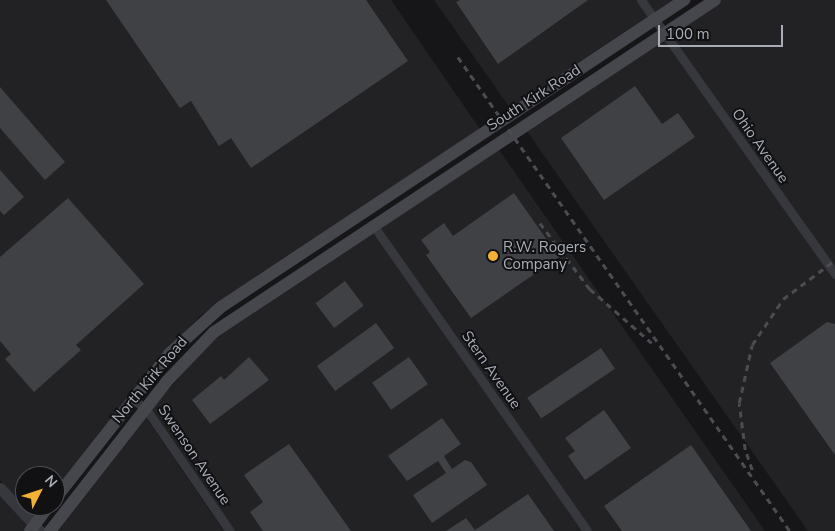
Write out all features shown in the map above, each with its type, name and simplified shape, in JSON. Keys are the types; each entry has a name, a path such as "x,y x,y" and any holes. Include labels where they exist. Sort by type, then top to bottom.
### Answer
{"main road":[{"name":"South Kirk Road","path":"364,211 684,0"},
{"name":"South Kirk Road","path":"372,224 715,0"},
{"name":"North Kirk Road","path":"65,486 169,354 204,320 364,211"},
{"name":"North Kirk Road","path":"50,531 181,364 214,332 372,224"},
{"path":"35,529 43,516"}],"street":[{"name":"Ohio Avenue","path":"641,0 835,274"},
{"name":"Stern Avenue","path":"372,224 587,531"},
{"name":"Swenson Avenue","path":"133,399 146,408 230,531"},
{"path":"0,488 35,529"}],"shaded area":[{"path":"0,0 391,0 480,129 199,317 154,363 65,478 65,466 15,466 15,498 0,480"},
{"path":"434,0 673,0 510,108"},
{"path":"722,0 835,0 835,531 808,531 526,130"},
{"path":"497,147 765,531 234,531 151,410 212,340"},
{"path":"145,416 224,531 57,531"},
{"path":"0,494 15,511 15,516 19,516 29,527 26,531 0,531"}],"building":[{"path":"106,0 366,0 408,61 251,168 231,138 219,146 191,101 180,108"},
{"path":"460,0 588,0 498,64 456,2"},
{"path":"635,86 662,124 678,113 695,137 604,200 561,138"},
{"path":"0,87 65,162 45,180 0,128"},
{"path":"0,170 24,197 4,215 0,211"},
{"name":"R.W. Rogers Company","path":"514,193 559,257 471,318 426,255 430,252 421,240 444,223 453,236"},
{"path":"68,198 144,284 76,345 81,350 34,392 5,359 11,354 0,341 0,257"},
{"path":"345,281 364,306 334,328 315,303"},
{"path":"827,322 835,324 835,455 770,363"},
{"path":"376,323 394,348 335,391 317,366"},
{"path":"601,348 615,369 541,418 527,398"},
{"path":"249,357 269,380 210,424 192,400 221,376 224,380"},
{"path":"409,357 428,384 391,410 372,383"},
{"path":"604,410 631,448 585,480 568,456 575,451 565,438"},
{"path":"442,418 461,444 444,456 452,469 465,460 471,462 487,485 432,523 413,495 446,473 438,461 407,481 388,456"},
{"path":"289,444 351,531 263,531 250,512 263,502 244,475"},
{"path":"691,445 751,531 622,531 604,506"},
{"path":"528,494 554,531 446,531 466,518 475,530"}],"railway":[{"path":"458,57 790,531"},
{"path":"540,223 590,289 652,343"},
{"path":"752,470 745,450 739,403 752,345 783,299 835,260"}],"place":[{"name":"R.W. Rogers Company","path":"493,256"}]}
